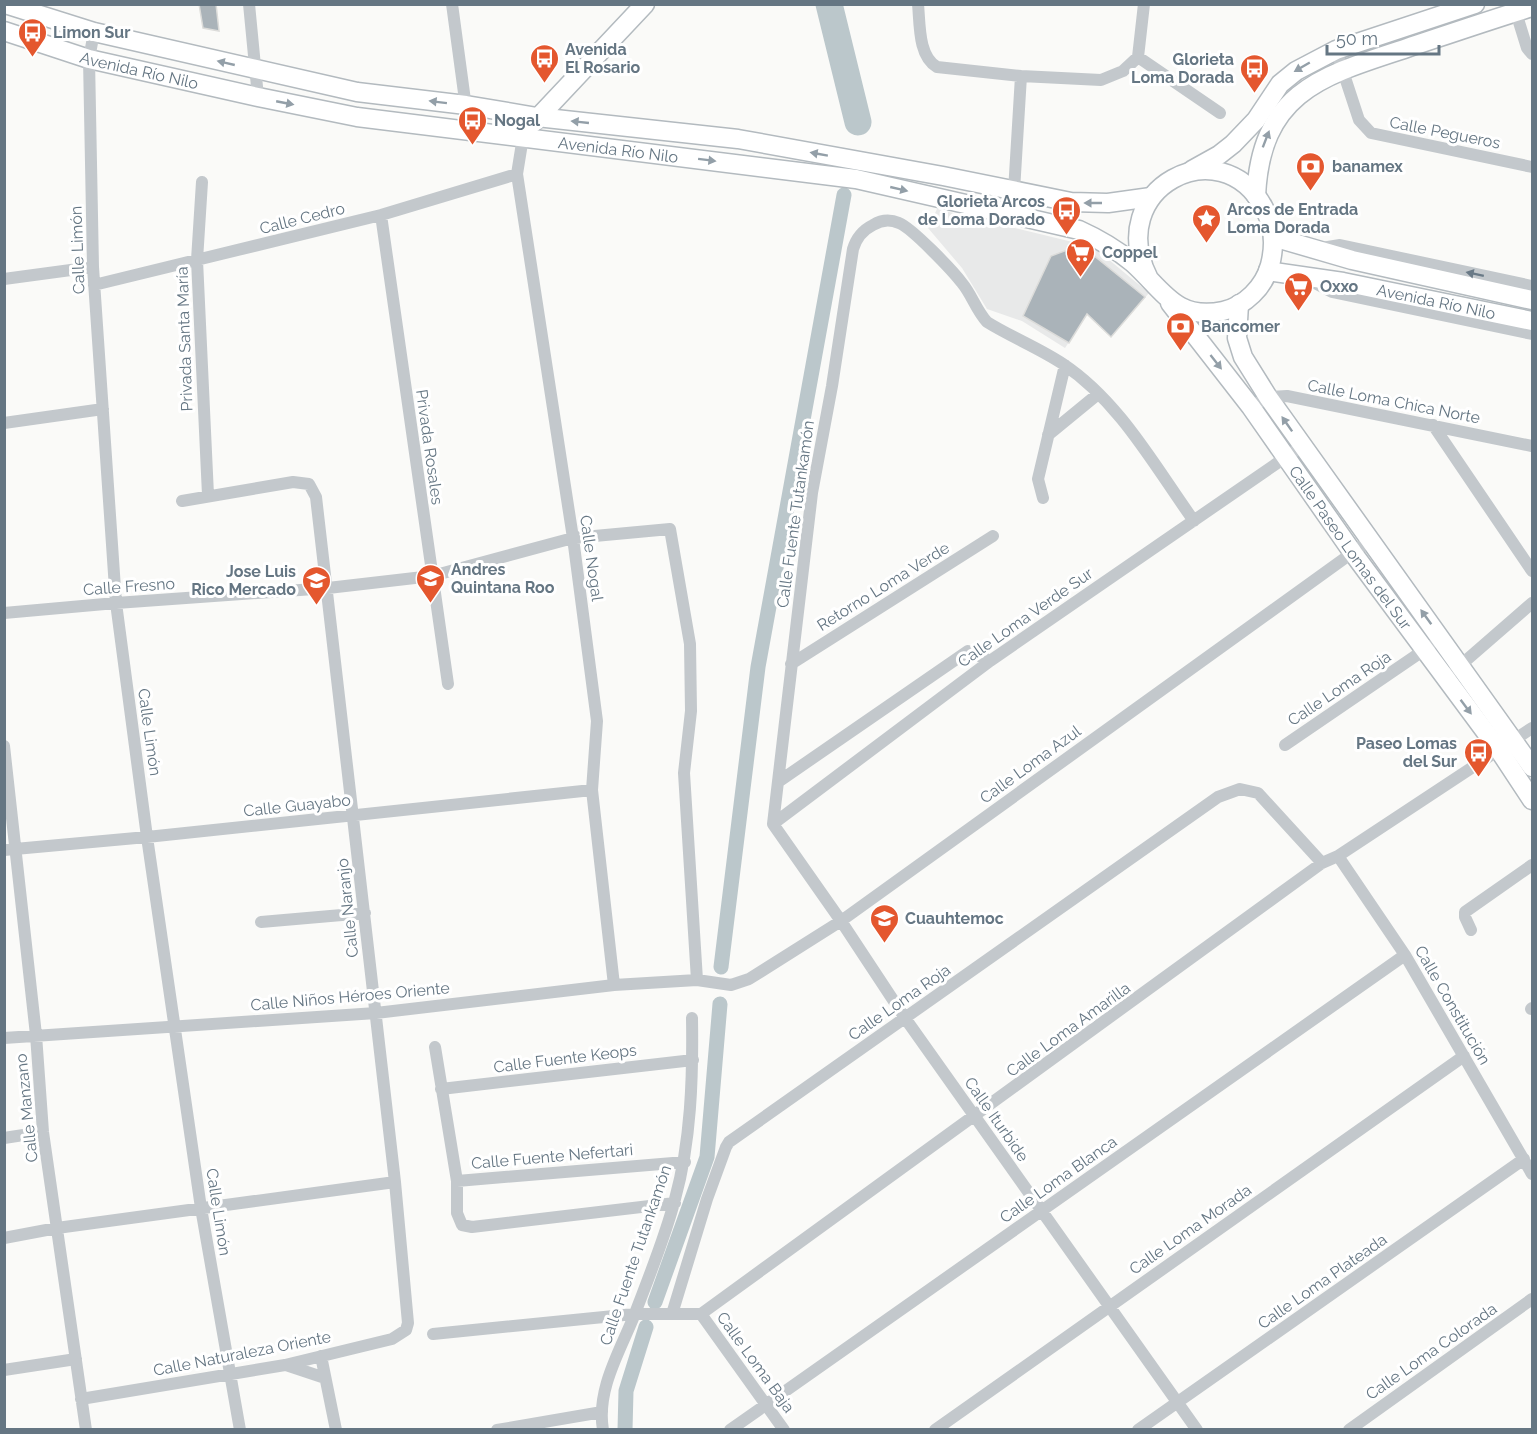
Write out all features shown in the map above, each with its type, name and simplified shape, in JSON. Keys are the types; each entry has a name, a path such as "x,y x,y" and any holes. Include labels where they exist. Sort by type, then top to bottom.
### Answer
{"main road":[{"name":"Avenida Río Nilo","path":"5,4 94,32 357,92 466,105 537,117 738,140 943,176 1071,202 1130,201 1151,196"},
{"path":"524,137 537,117 645,4"},
{"path":"1186,173 1208,170 1226,174 1242,183 1256,196 1268,216 1273,237 1273,254 1268,271 1257,290 1239,304 1226,310 1203,312 1181,307 1167,299 1149,279 1141,261 1138,232 1142,213 1151,196 1167,182 1186,173 1203,165 1233,144 1251,125 1280,84 1306,65 1336,50 1475,4"},
{"path":"1256,196 1266,138 1276,119 1303,91 1342,69 1521,8"},
{"name":"Avenida Río Nilo","path":"4,31 89,59 357,117 856,179 1079,230 1100,239 1117,250 1149,279"},
{"name":"Avenida Río Nilo","path":"1273,237 1352,260 1533,300"},
{"name":"Avenida Río Nilo","path":"1268,271 1343,282 1533,321"},
{"name":"Calle Paseo Lomas del Sur","path":"1167,299 1251,407 1444,677 1506,746 1533,767"},
{"name":"Calle Paseo Lomas del Sur","path":"1239,304 1237,338 1243,357 1302,446 1461,666 1533,800"}],"street":[{"path":"249,4 258,97"},
{"path":"452,4 469,130"},
{"path":"918,4 923,46 932,64 944,68 1021,76 1101,80 1123,71 1138,57 1144,4"},
{"path":"1521,8 1527,48 1533,54"},
{"name":"Calle Limón","path":"94,32 89,59 93,267 116,603 147,837 201,1208 240,1430"},
{"name":"Calle Pegueros","path":"1336,50 1359,120 1371,133 1533,167"},
{"path":"1138,57 1220,113"},
{"path":"1014,191 1021,76"},
{"name":"Calle Nogal","path":"524,137 517,174 573,538 597,722 592,790 614,985"},
{"name":"Calle Cedro","path":"94,285 381,215 517,174"},
{"name":"Privada Santa María","path":"202,182 197,260 208,495"},
{"name":"Privada Rosales","path":"381,215 448,684"},
{"name":"Calle Fuente Tutankamón","path":"773,824 812,493 856,241 869,226 879,221 890,220 907,228 962,282 978,311 987,322 1065,365"},
{"path":"1314,249 1340,245 1533,286"},
{"path":"4,279 93,267"},
{"path":"1304,277 1332,292 1533,334"},
{"path":"1042,498 1038,479 1065,365 1119,415 1194,521"},
{"path":"1048,435 1098,394"},
{"name":"Calle Loma Chica Norte","path":"1268,397 1287,396 1533,446"},
{"path":"1251,407 1268,397"},
{"path":"4,423 103,409"},
{"path":"1433,425 1533,572"},
{"name":"Calle Loma Verde Sur","path":"773,824 990,661 1302,446"},
{"name":"Calle Naranjo","path":"208,495 293,482 309,484 316,497 395,1182 408,1316 406,1330"},
{"path":"182,501 208,495"},
{"name":"Calle Fresno","path":"4,613 328,588 432,576 573,538 670,529 690,644 691,711 684,773 697,980"},
{"name":"Retorno Loma Verde","path":"791,664 993,536"},
{"name":"Calle Loma Azul","path":"697,980 726,986 749,979 841,921 1370,540"},
{"path":"1444,677 1461,666 1533,603"},
{"name":"Calle Loma Roja","path":"1285,745 1442,638"},
{"path":"778,782 968,651 990,661"},
{"name":"Calle Loma Amarilla","path":"701,1314 1322,863 1338,856 1533,728"},
{"name":"Calle Manzano","path":"4,746 10,849 36,1035 43,1132 86,1430"},
{"name":"Calle Loma Roja","path":"672,1314 707,1199 729,1142 1218,797 1240,789 1258,793 1322,863"},
{"name":"Calle Guayabo","path":"10,849 147,837 592,790"},
{"name":"Calle Iturbide","path":"773,824 905,1018 1197,1430"},
{"name":"Calle Constitución","path":"1338,856 1405,955 1533,1174"},
{"path":"1471,930 1465,912 1533,866"},
{"path":"261,922 365,913"},
{"name":"Calle Loma Blanca","path":"730,1430 1405,955"},
{"name":"Calle Niños Héroes Oriente","path":"4,1038 376,1013 614,985 697,980"},
{"name":"Calle Fuente Tutankamón","path":"603,1430 602,1412 608,1378 675,1203 685,1162 693,1059 692,1018"},
{"path":"435,1047 457,1180 457,1213 462,1225 472,1227 675,1203"},
{"name":"Calle Loma Morada","path":"935,1430 1464,1056"},
{"name":"Calle Fuente Keops","path":"441,1089 693,1059"},
{"path":"4,1138 43,1132"},
{"name":"Calle Loma Plateada","path":"1138,1430 1524,1159"},
{"name":"Calle Fuente Nefertari","path":"457,1180 685,1162"},
{"path":"4,1238 57,1228 395,1182"},
{"name":"Calle Loma Colorada","path":"1349,1430 1533,1299"},
{"path":"433,1334 634,1314 701,1314"},
{"name":"Calle Loma Baja","path":"701,1314 784,1430"},
{"name":"Calle Naturaleza Oriente","path":"81,1399 285,1365 392,1339 406,1330"},
{"path":"321,1356 336,1430"},
{"path":"4,1370 76,1359"},
{"path":"285,1365 325,1378"},
{"path":"497,1430 602,1412"}],"shaded area":[{"path":"937,209 1096,249 1149,293 1111,337 1087,315 1065,348 1022,321 987,309 962,268 928,228"}],"building":[{"path":"199,4 216,4 219,31 203,28"},
{"name":"Coppel","path":"1075,247 1093,255 1145,297 1111,337 1087,314 1069,343 1023,316 1051,256"}],"waterway":[{"path":"829,4 858,122"},
{"path":"721,967 758,667 844,195"},
{"path":"655,1302 707,1157 720,1004"},
{"path":"625,1430 626,1391 646,1327"}],"place":[{"name":"Limon Sur","path":"32,58"},
{"name":"Avenida El Rosario","path":"544,84"},
{"name":"Glorieta Loma Dorada","path":"1255,94"},
{"name":"Nogal","path":"473,146"},
{"name":"banamex","path":"1311,192"},
{"name":"Glorieta Arcos de Loma Dorado","path":"1066,236"},
{"name":"Arcos de Entrada Loma Dorada","path":"1206,244"},
{"name":"Coppel","path":"1081,278"},
{"name":"Oxxo","path":"1299,312"},
{"name":"Bancomer","path":"1180,352"},
{"name":"Andres Quintana Roo","path":"430,604"},
{"name":"Jose Luis Rico Mercado","path":"317,606"},
{"name":"Paseo Lomas del Sur","path":"1478,778"},
{"name":"Cuauhtemoc","path":"884,944"}]}
